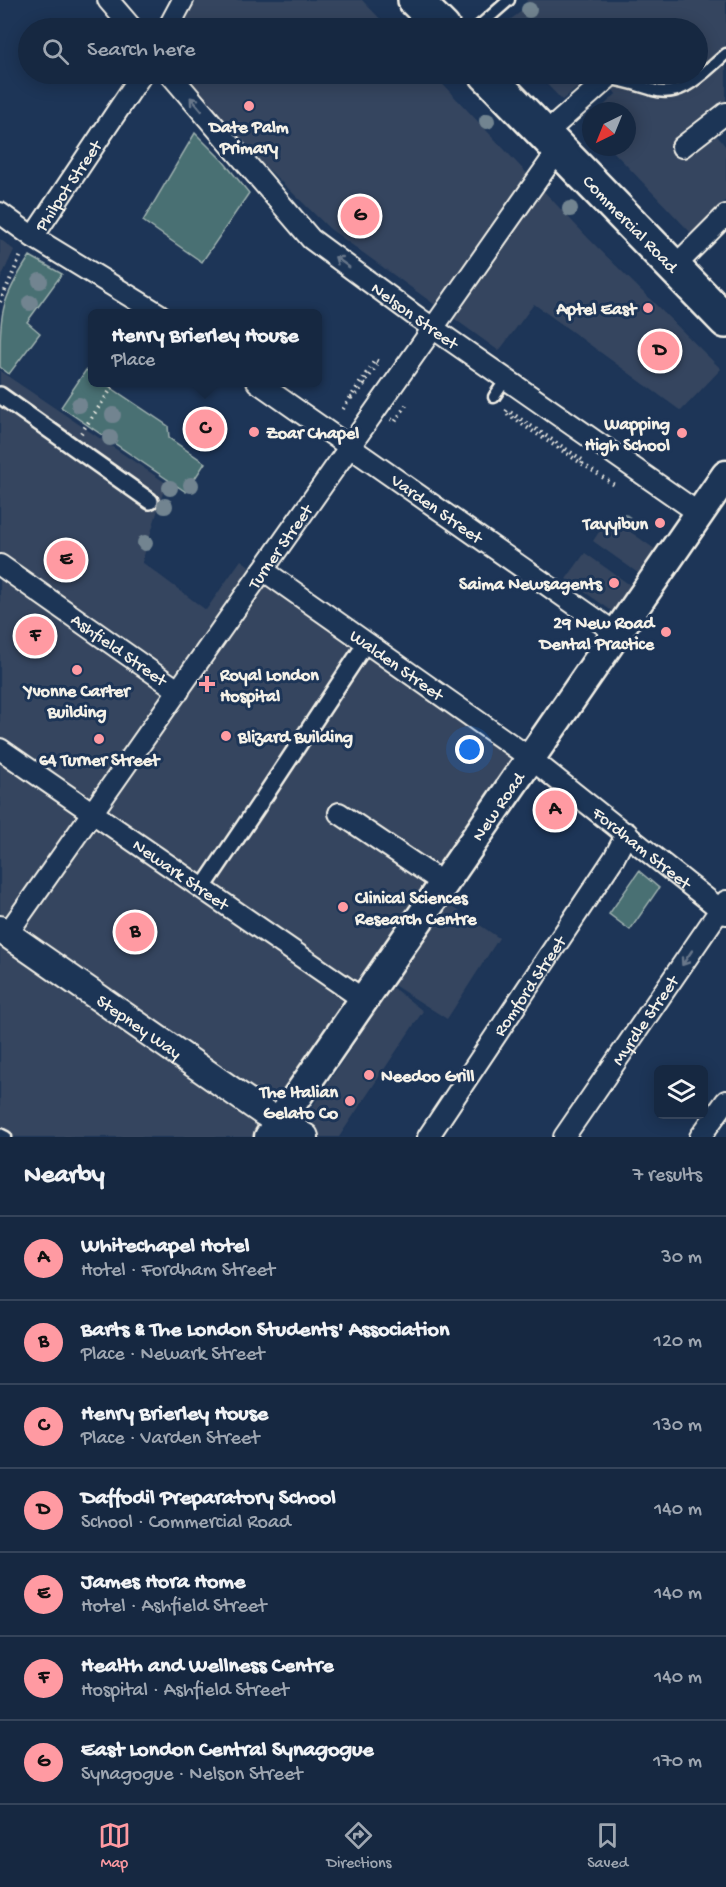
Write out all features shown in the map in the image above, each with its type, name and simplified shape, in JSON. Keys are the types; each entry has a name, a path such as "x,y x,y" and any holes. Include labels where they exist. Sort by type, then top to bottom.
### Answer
{"highway":[{"path":"415,0 433,18"},
{"name":"Commercial Road","path":"496,84 726,321"}],"main road":[{"name":"New Road","path":"273,1129 726,475"}],"street":[{"path":"108,0 123,18"},
{"path":"173,18 183,0"},
{"name":"Philpot Street","path":"33,237 135,84"},
{"name":"Nelson Street","path":"179,84 311,239 433,328 700,514"},
{"name":"Turner Street","path":"2,936 179,691 433,328 552,142 603,84"},
{"path":"682,147 723,122"},
{"path":"0,213 33,237 151,309"},
{"path":"674,267 726,215"},
{"name":"Varden Street","path":"265,387 617,634"},
{"path":"1,396 150,501"},
{"name":"Ashfield Street","path":"0,566 179,691"},
{"name":"Walden Street","path":"263,570 530,758"},
{"path":"202,889 366,643"},
{"name":"Newark Street","path":"0,748 364,1000"},
{"name":"Fordham Street","path":"530,758 724,908"},
{"path":"339,813 443,883"},
{"name":"Romford Street","path":"428,1137 614,858 627,833"},
{"name":"Myrdle Street","path":"564,1137 724,908"},
{"name":"Stepney Way","path":"2,936 273,1129 305,1137"},
{"path":"700,1137 726,1101"}],"lane":[{"path":"488,18 508,0"},
{"path":"708,69 726,54"},
{"path":"639,84 670,93 683,89 689,84"},
{"path":"494,397 506,379"},
{"path":"0,1134 6,1137"}],"path":[{"name":"Philpot Street","path":"0,302 6,283 33,237"},
{"path":"0,282 6,283"},
{"path":"343,409 348,399 375,360 379,362 357,394 348,399"},
{"path":"364,384 385,397"},
{"path":"72,446 113,387"},
{"path":"582,464 584,461 507,410 506,413 582,464 616,486"}],"shaded area":[{"path":"190,0 362,0 379,18 181,18"},
{"path":"526,0 726,0 726,105 715,133 726,147 726,200 691,233 618,156 636,156 636,102 608,102 616,94 609,84 708,84 708,18 512,18 530,5"},
{"path":"187,84 442,84 589,239 721,369 681,411 534,304 499,351 330,229 241,143"},
{"path":"547,84 582,84 562,100"},
{"path":"0,239 14,250 0,280"},
{"name":"Royal London Hospital","path":"0,371 166,483 142,562 206,610 241,560 517,759 429,891 499,938 447,1019 373,972 260,1137 0,1137"},
{"path":"609,517 662,554 645,578 593,541"},
{"path":"585,553 637,590 619,616 566,579"},
{"path":"392,987 423,1011 339,1137 292,1137"}],"green space":[{"path":"195,133 223,161 249,193 202,262 143,221"},
{"path":"30,256 62,274 27,322 40,333 9,374 0,367 0,333 4,308 20,271"},
{"path":"86,370 88,371 88,387 110,387 168,426 169,438 205,463 186,492 61,407"},
{"path":"639,871 659,888 630,930 609,914"}],"place":[{"name":"Date Palm Primary","path":"249,106"},
{"name":"East London Central Synagogue","path":"360,216"},
{"name":"Aptel East","path":"648,308"},
{"name":"Daffodil Preparatory School","path":"660,351"},
{"name":"Henry Brierley House","path":"205,429"},
{"name":"Zoar Chapel","path":"254,432"},
{"name":"Wapping High School","path":"682,433"},
{"name":"Tayyibun","path":"660,523"},
{"name":"James Hora Home","path":"66,560"},
{"name":"Saima Newsagents","path":"614,583"},
{"name":"29 New Road Dental Practice","path":"666,632"},
{"name":"Health and Wellness Centre","path":"35,636"},
{"name":"Yvonne Carter Building","path":"77,670"},
{"name":"Royal London Hospital","path":"207,684"},
{"name":"Blizard Building","path":"226,736"},
{"name":"64 Turner Street","path":"99,739"},
{"name":"Whitechapel Hotel","path":"555,810"},
{"name":"Clinical Sciences Research Centre","path":"343,907"},
{"name":"Barts & The London Students' Association","path":"135,932"},
{"name":"Needoo Grill","path":"369,1075"},
{"name":"The Italian Gelato Co","path":"350,1101"}]}
